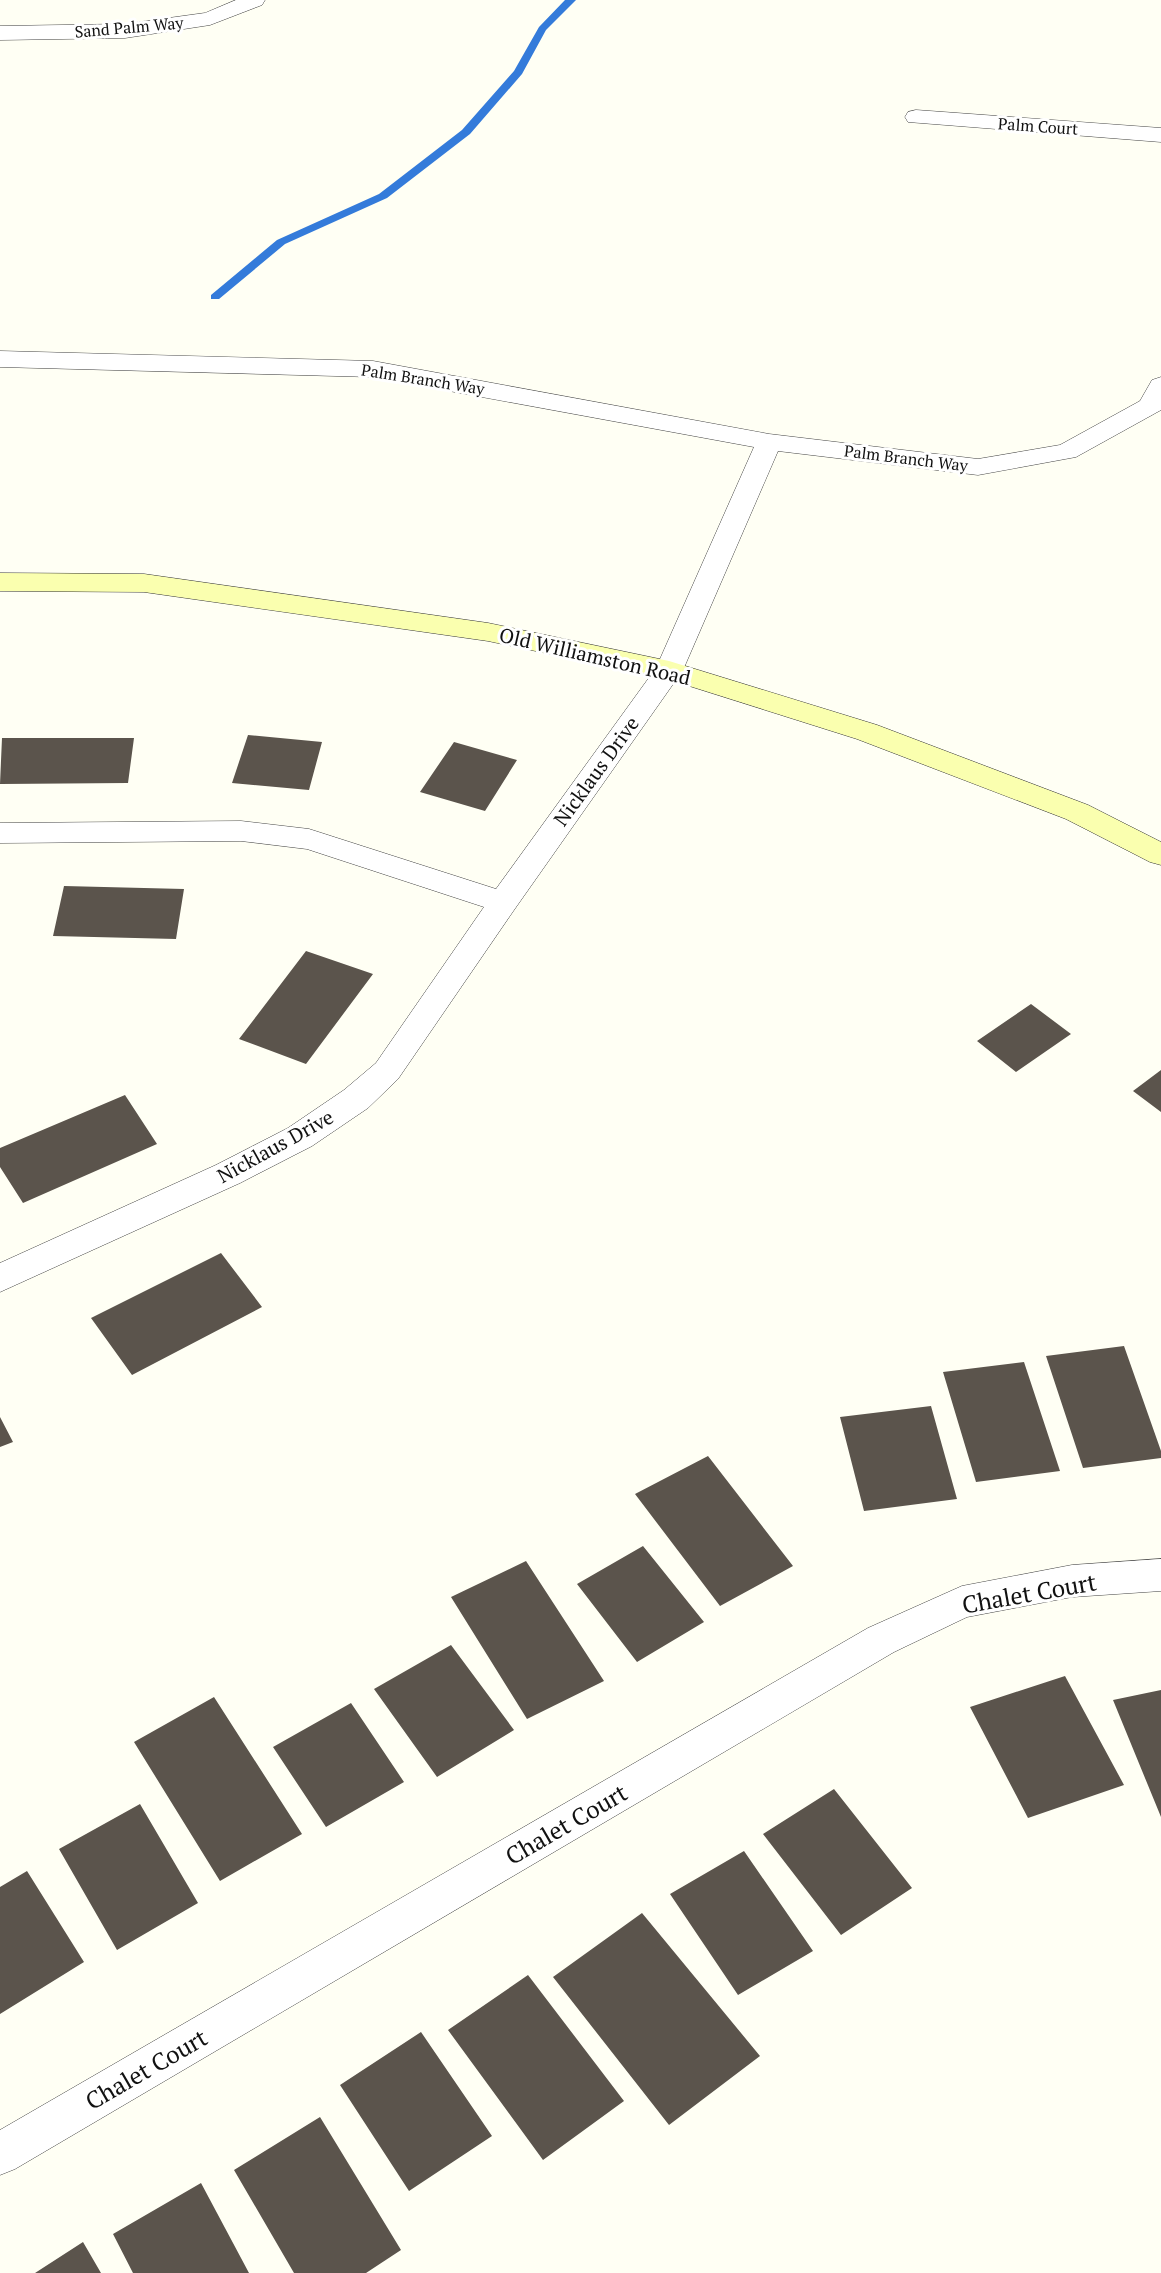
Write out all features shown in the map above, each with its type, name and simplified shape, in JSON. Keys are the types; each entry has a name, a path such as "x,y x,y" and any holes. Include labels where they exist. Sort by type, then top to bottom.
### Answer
{"street":[{"name":"Sand Palm Way","path":"0,33 136,29 210,19 254,0"},
{"name":"Palm Court","path":"916,117 1161,135"},
{"name":"Palm Branch Way","path":"0,359 373,369 769,442 978,467 1067,451 1151,406 1161,385"},
{"path":"669,670 769,442"},
{"name":"Old Williamston Road","path":"0,582 144,583 488,632 669,670 867,732 1077,812 1161,855"},
{"name":"Nicklaus Drive","path":"0,1278 228,1174 300,1137 356,1099 387,1071 503,902 669,670"},
{"path":"0,833 241,831 309,839 503,902"},
{"name":"Chalet Court","path":"0,2154 881,1640 962,1602 1072,1581 1161,1575"}],"building":[{"path":"248,735 322,742 309,790 232,783"},
{"path":"2,738 134,738 128,783 0,784"},
{"path":"454,742 517,760 485,811 420,792"},
{"path":"64,886 184,889 176,939 53,936"},
{"path":"306,951 373,974 306,1064 239,1039"},
{"path":"1031,1004 1071,1034 1016,1072 977,1041"},
{"path":"1161,1070 1161,1112 1133,1091"},
{"path":"125,1095 157,1144 23,1203 0,1167 0,1148"},
{"path":"221,1253 262,1307 132,1375 91,1318"},
{"path":"1124,1346 1161,1451 1161,1458 1083,1468 1046,1356"},
{"path":"1024,1362 1060,1471 976,1482 943,1372"},
{"path":"931,1406 957,1499 864,1511 840,1417"},
{"path":"0,1417 13,1442 0,1447"},
{"path":"708,1456 793,1566 720,1606 635,1494"},
{"path":"643,1546 704,1622 637,1662 577,1584"},
{"path":"526,1561 604,1681 527,1719 451,1597"},
{"path":"451,1645 514,1730 437,1777 374,1689"},
{"path":"1065,1676 1124,1785 1028,1818 970,1707"},
{"path":"1161,1690 1161,1817 1113,1700"},
{"path":"214,1697 302,1834 220,1881 134,1742"},
{"path":"351,1703 404,1782 326,1827 273,1747"},
{"path":"834,1789 912,1888 841,1935 763,1834"},
{"path":"140,1804 198,1903 117,1950 59,1849"},
{"path":"744,1851 813,1951 738,1995 670,1894"},
{"path":"27,1871 84,1962 0,2014 0,1887"},
{"path":"642,1913 760,2056 669,2125 553,1977"},
{"path":"528,1975 624,2101 543,2160 448,2030"},
{"path":"421,2032 492,2136 409,2191 340,2085"},
{"path":"320,2117 401,2250 366,2273 294,2273 234,2170"},
{"path":"201,2183 249,2273 133,2273 113,2234"},
{"path":"83,2242 101,2273 35,2273"}],"waterway":[{"path":"215,297 281,242 383,196 466,132 518,72 542,29 571,0"}]}
